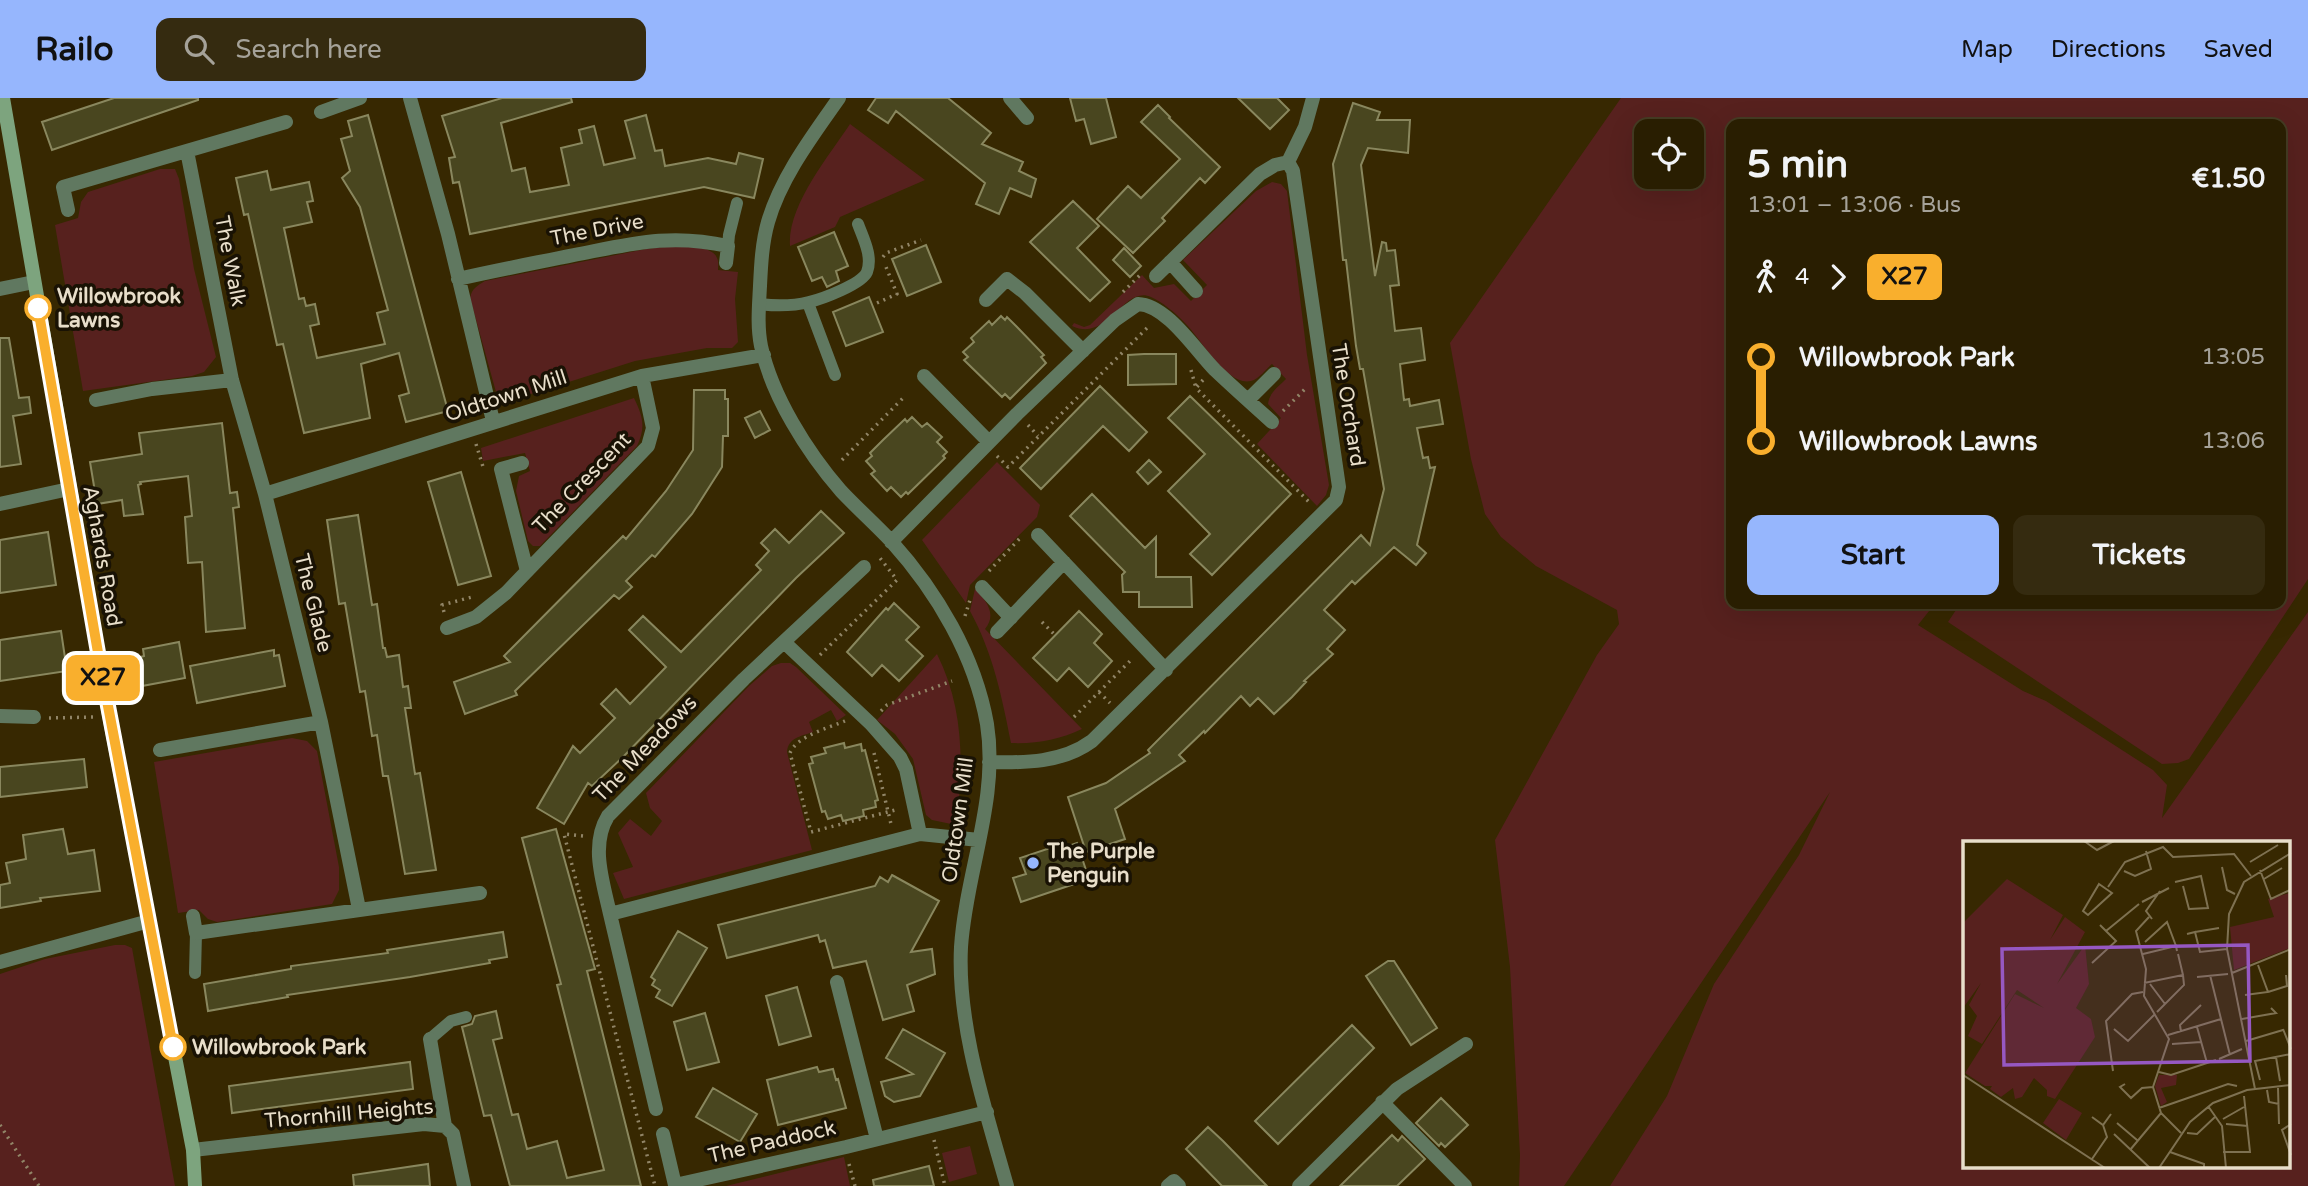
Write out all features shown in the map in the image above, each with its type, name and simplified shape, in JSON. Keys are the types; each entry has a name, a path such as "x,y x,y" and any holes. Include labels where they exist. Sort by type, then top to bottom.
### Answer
{"street":[{"name":"Aghards Road","path":"3,98 109,715 193,1150 195,1186"},
{"path":"321,111 360,98"},
{"path":"410,98 493,421"},
{"name":"Oldtown Mill","path":"839,98 804,151 772,211 763,250 760,334 764,355 782,404 809,448 837,486 891,542 938,604 969,663 987,723 987,795 966,907 961,977 966,1026 1007,1186"},
{"path":"1010,98 1027,118"},
{"path":"1150,274 1170,262 1259,174 1275,165 1288,162 1305,127 1313,98"},
{"path":"68,210 63,187 286,122"},
{"name":"The Walk","path":"187,150 232,380 264,494"},
{"name":"The Orchard","path":"989,762 1046,760 1084,747 1166,670 1322,515 1339,494 1293,171 1288,162"},
{"name":"The Drive","path":"458,279 653,240 691,239 728,246"},
{"path":"726,263 728,246"},
{"path":"1170,262 1196,291"},
{"path":"986,300 1007,279 1026,293 1083,351"},
{"path":"0,289 34,282"},
{"path":"891,542 987,443 1132,306 1144,304 1169,320 1214,368 1272,422"},
{"name":"Oldtown Mill","path":"264,494 642,376 764,355"},
{"path":"1248,400 1274,374"},
{"name":"The Crescent","path":"447,628 476,617 506,593 648,446 653,428 642,376"},
{"path":"924,376 987,443"},
{"path":"96,400 152,389 232,380"},
{"name":"The Crescent","path":"522,463 501,469 527,570"},
{"path":"0,504 69,489"},
{"name":"The Glade","path":"264,494 321,722 359,909"},
{"path":"1038,535 1166,670"},
{"path":"997,632 1064,562"},
{"name":"The Meadows","path":"656,1110 610,914 599,854 602,825 726,696 864,567"},
{"path":"982,587 1011,618"},
{"path":"784,642 881,734 900,757 920,834"},
{"path":"0,716 34,717"},
{"path":"160,750 321,722"},
{"path":"610,914 920,834 979,840"},
{"path":"193,916 195,933 480,892"},
{"path":"0,962 149,921"},
{"path":"836,982 877,1139"},
{"path":"430,1039 445,1126"},
{"path":"1299,1186 1397,1089 1466,1044"},
{"path":"1382,1102 1465,1186"},
{"name":"The Paddock","path":"663,1134 676,1185 987,1112"},
{"name":"Thornhill Heights","path":"193,1150 424,1124 445,1126 453,1134 464,1186"},
{"path":"1168,1186 1174,1181 1179,1186"}],"lane":[{"path":"728,246 737,202"},
{"path":"759,304 778,306 808,303 862,280 868,261 867,248 858,224"},
{"path":"808,303 835,375"},
{"path":"195,933 195,973"},
{"path":"430,1039 450,1021 466,1017"}],"path":[{"path":"877,303 897,294 884,263 884,256 921,240"},
{"path":"1121,294 1150,274"},
{"path":"891,281 897,278"},
{"path":"987,443 1008,467 1150,325"},
{"path":"1214,368 1196,388 1322,515"},
{"path":"1252,443 1311,383 1322,378"},
{"path":"842,460 904,397"},
{"path":"472,429 486,478"},
{"path":"809,666 897,580 874,550"},
{"path":"447,628 442,605 481,595"},
{"path":"1042,622 1055,635"},
{"path":"1074,717 1136,655"},
{"path":"875,718 887,705 952,681"},
{"path":"1099,692 1113,706"},
{"path":"34,717 90,718 109,715"},
{"path":"847,720 800,741 790,753 811,832 914,806"},
{"path":"872,746 892,830"},
{"path":"584,836 564,834 655,1186"},
{"path":"0,1125 39,1186"},
{"path":"930,1126 945,1186"},
{"path":"846,1147 855,1186"}],"shaded area":[{"path":"1621,98 2308,98 2308,579 2189,759 2162,764 1948,622 1957,609 2286,609 2286,119 1726,119 1726,609 1931,609 1918,625 2023,691 2046,701 2153,770 2167,785 2162,818 2308,612 2308,1186 1610,1186 1667,1096 1714,984 1799,855 1830,792 1564,1186 1519,1186 1520,1155 1510,967 1495,840 1597,655 1619,624 1617,610 1536,566 1501,537 1485,514 1471,459 1450,343"},
{"path":"850,124 925,180 840,217 835,227 790,246 795,215 802,198"},
{"path":"160,169 175,169 179,179 194,269 216,357 204,372 192,376 83,391 55,225 78,218 81,202 88,192"},
{"path":"1272,182 1281,184 1287,191 1307,355 1329,485 1326,495 1317,506 1257,444 1281,418 1268,404 1272,393 1286,379 1272,364 1260,376 1251,381 1242,381 1223,369 1182,319 1151,297 1141,295 1123,305 1096,327 1085,329 1072,326 1074,323 1084,327 1090,325 1142,275 1154,288 1174,284 1191,301 1207,285 1183,260 1256,191"},
{"path":"674,246 710,251 717,258 718,270 738,272 735,299 738,342 732,348 707,348 635,361 512,400 502,400 496,392 470,298 475,288 485,281 646,249"},
{"path":"634,398 642,422 642,433 637,446 540,546 533,546 528,541 516,491 519,476 530,471 525,453 483,461 481,448"},
{"path":"997,462 1040,505 1037,517 970,585 966,603 922,540"},
{"path":"975,589 989,608 989,624 985,629 1082,729 1047,740 1011,743 991,659 970,611"},
{"path":"937,654 952,695 960,738 956,825 932,820 926,815 913,759 895,734 877,720"},
{"path":"790,663 796,667 846,715 837,721 831,710 809,722 813,732 796,738 788,747 787,752 812,850 624,899 613,873 633,867 618,833 630,819 651,836 662,821 650,808 646,793 749,686 772,666"},
{"path":"292,738 307,741 317,751 339,867 339,890 332,904 217,922 208,919 199,910 178,913 154,762"},
{"path":"115,945 132,948 175,1186 0,1186 0,974 45,959"},
{"path":"970,1146 977,1174 949,1182 942,1153"},
{"path":"844,1157 850,1186 726,1186"}],"building":[{"path":"114,98 198,100 52,150 42,122"},
{"path":"502,98 571,98 572,102 501,123 512,171 525,168 530,192 569,185 561,148 582,143 579,130 594,126 604,165 635,158 625,121 646,115 655,151 662,150 665,166 708,158 736,164 739,153 763,159 754,198 704,187 470,234 459,182 453,183 449,158 455,157 442,116"},
{"path":"876,98 948,98 991,133 982,144 1023,162 1019,171 1036,179 1031,197 1010,188 999,214 976,204 985,183 896,111 888,123 868,110"},
{"path":"1070,98 1106,98 1116,137 1091,144 1084,119 1076,121"},
{"path":"1238,98 1277,98 1289,110 1270,129"},
{"path":"1353,103 1380,112 1377,120 1410,120 1408,153 1368,148 1361,165 1375,276 1382,242 1386,243 1387,251 1395,250 1399,285 1390,286 1395,331 1421,328 1425,360 1400,364 1404,400 1409,399 1410,406 1439,400 1443,424 1417,428 1423,458 1428,457 1430,468 1435,467 1417,545 1426,553 1416,565 1394,547 1355,584 1352,581 1324,610 1345,630 1327,649 1333,654 1304,681 1306,682 1292,697 1274,714 1258,698 1250,706 1241,696 1179,755 1185,761 1115,809 1125,839 1086,852 1068,797 1106,783 1150,753 1148,750 1361,535 1370,545 1384,489 1363,369 1360,369 1356,346 1346,260 1343,260 1333,164"},
{"path":"1158,105 1220,167 1205,183 1200,178 1162,218 1165,221 1133,253 1097,219 1128,186 1141,198 1180,159 1141,122"},
{"path":"368,115 448,411 406,422 399,396 409,393 399,353 361,364 370,418 304,433 283,344 277,345 248,214 244,215 236,178 267,171 271,190 309,182 313,201 307,202 312,222 284,228 299,299 304,298 306,306 315,304 319,324 310,326 317,358 385,344 377,313 388,310 360,207 342,178 350,171 341,139 352,136 348,121"},
{"path":"1073,201 1099,226 1077,248 1110,282 1090,301 1030,242"},
{"path":"834,232 848,266 836,271 839,281 827,287 822,277 812,281 798,247"},
{"path":"926,245 941,282 907,296 892,259"},
{"path":"1124,248 1141,266 1130,277 1113,260"},
{"path":"869,297 883,332 846,346 833,312"},
{"path":"1001,316 1005,320 1007,317 1044,355 1041,357 1046,363 1010,399 1005,394 1002,397 964,360 968,357 963,352 974,342 971,338 989,321 992,325"},
{"path":"0,338 9,338 19,398 29,397 31,413 13,416 21,464 0,467"},
{"path":"1176,354 1176,384 1128,385 1128,355"},
{"path":"1100,386 1147,432 1129,451 1103,426 1041,489 1020,468"},
{"path":"694,390 725,390 725,399 728,399 728,436 723,436 722,467 692,514 655,557 652,555 626,581 632,587 619,599 614,595 515,691 517,695 465,714 454,682 510,662 504,656 623,536 626,539 666,491 693,450"},
{"path":"1190,396 1291,494 1212,575 1190,554 1210,534 1168,491 1205,454 1168,418"},
{"path":"760,411 770,430 755,438 745,418"},
{"path":"912,417 922,427 927,423 942,437 937,442 947,452 943,456 945,458 908,494 906,492 901,497 891,487 887,491 871,474 875,471 866,461 883,440 905,419 907,422"},
{"path":"222,423 230,493 237,492 239,507 233,508 245,628 206,632 202,562 188,563 185,517 192,516 188,476 140,482 138,485 143,514 124,516 122,500 97,504 90,462 142,454 139,433"},
{"path":"1149,460 1161,472 1148,484 1137,472"},
{"path":"461,472 491,576 458,585 428,482"},
{"path":"1092,494 1145,548 1156,537 1156,577 1191,577 1192,607 1139,607 1139,592 1123,592 1122,575 1125,572 1070,516"},
{"path":"821,511 844,533 796,578 624,756 592,786 588,783 564,824 537,808 573,746 580,753 615,718 601,704 616,689 630,704 666,667 629,630 643,616 681,652 761,570 756,565 769,551 761,543 775,529 789,543"},
{"path":"358,515 372,605 377,604 383,648 387,657 399,655 403,687 408,686 411,708 405,708 415,774 420,773 436,870 405,874 388,776 383,776 377,735 372,736 365,691 360,692 345,603 339,604 327,520"},
{"path":"48,532 56,585 0,593 0,540"},
{"path":"894,603 919,627 906,640 923,656 899,681 882,665 872,676 847,652 886,608 888,610"},
{"path":"1079,611 1102,634 1094,643 1112,661 1088,687 1069,668 1057,681 1033,658"},
{"path":"61,631 67,671 0,681 0,640"},
{"path":"179,642 185,678 142,686 137,658 144,656 143,649"},
{"path":"274,650 274,656 279,655 285,686 197,703 190,666"},
{"path":"844,743 845,748 861,744 862,751 865,750 878,800 875,801 876,807 863,810 864,816 843,821 841,815 828,819 825,811 822,812 809,764 813,763 811,757 826,753 824,748"},
{"path":"84,759 87,787 0,797 0,767"},
{"path":"63,829 68,854 94,850 100,891 40,898 41,901 0,908 0,885 10,883 6,863 26,859 23,835"},
{"path":"556,829 595,969 587,971 641,1186 510,1186 491,1115 484,1116 462,1027 472,1024 475,1016 496,1011 502,1038 493,1040 512,1115 518,1114 527,1149 557,1141 567,1178 604,1170 557,985 561,984 522,838"},
{"path":"1077,843 1089,879 1021,902 1013,878 1026,874 1020,858"},
{"path":"892,875 939,901 911,952 932,949 935,974 907,985 914,1011 883,1020 866,961 833,968 825,940 820,942 818,935 727,958 718,925 875,886 880,877 888,882"},
{"path":"678,931 707,948 672,1006 656,997 660,990 652,985 655,980 651,977"},
{"path":"503,932 507,957 489,960 490,963 287,995 288,997 208,1011 204,984 291,969 291,966 388,953 387,950"},
{"path":"1388,961 1394,961 1437,1028 1411,1045 1366,976"},
{"path":"797,987 811,1036 779,1045 766,996"},
{"path":"705,1013 719,1062 687,1070 674,1022"},
{"path":"1352,1025 1374,1048 1278,1144 1255,1121"},
{"path":"903,1029 945,1053 920,1096 894,1102 885,1096 881,1082 913,1074 886,1058"},
{"path":"410,1062 413,1089 232,1113 229,1086"},
{"path":"817,1067 819,1072 833,1069 846,1108 778,1125 767,1080"},
{"path":"713,1088 757,1114 740,1142 696,1117"},
{"path":"1441,1098 1468,1125 1445,1147 1441,1143 1439,1146 1416,1123"},
{"path":"1208,1127 1267,1186 1222,1186 1186,1149"},
{"path":"1392,1135 1398,1141 1402,1136 1425,1159 1397,1186 1340,1186"},
{"path":"428,1164 430,1186 354,1186 353,1175"},
{"path":"929,1166 934,1186 874,1186 873,1180"}],"bus line":[{"name":"X27","path":"38,308 100,664 173,1047"}],"place":[{"name":"Willowbrook Lawns","path":"38,308"},
{"name":"The Purple Penguin","path":"1033,863"},
{"name":"Willowbrook Park","path":"173,1047"}]}
